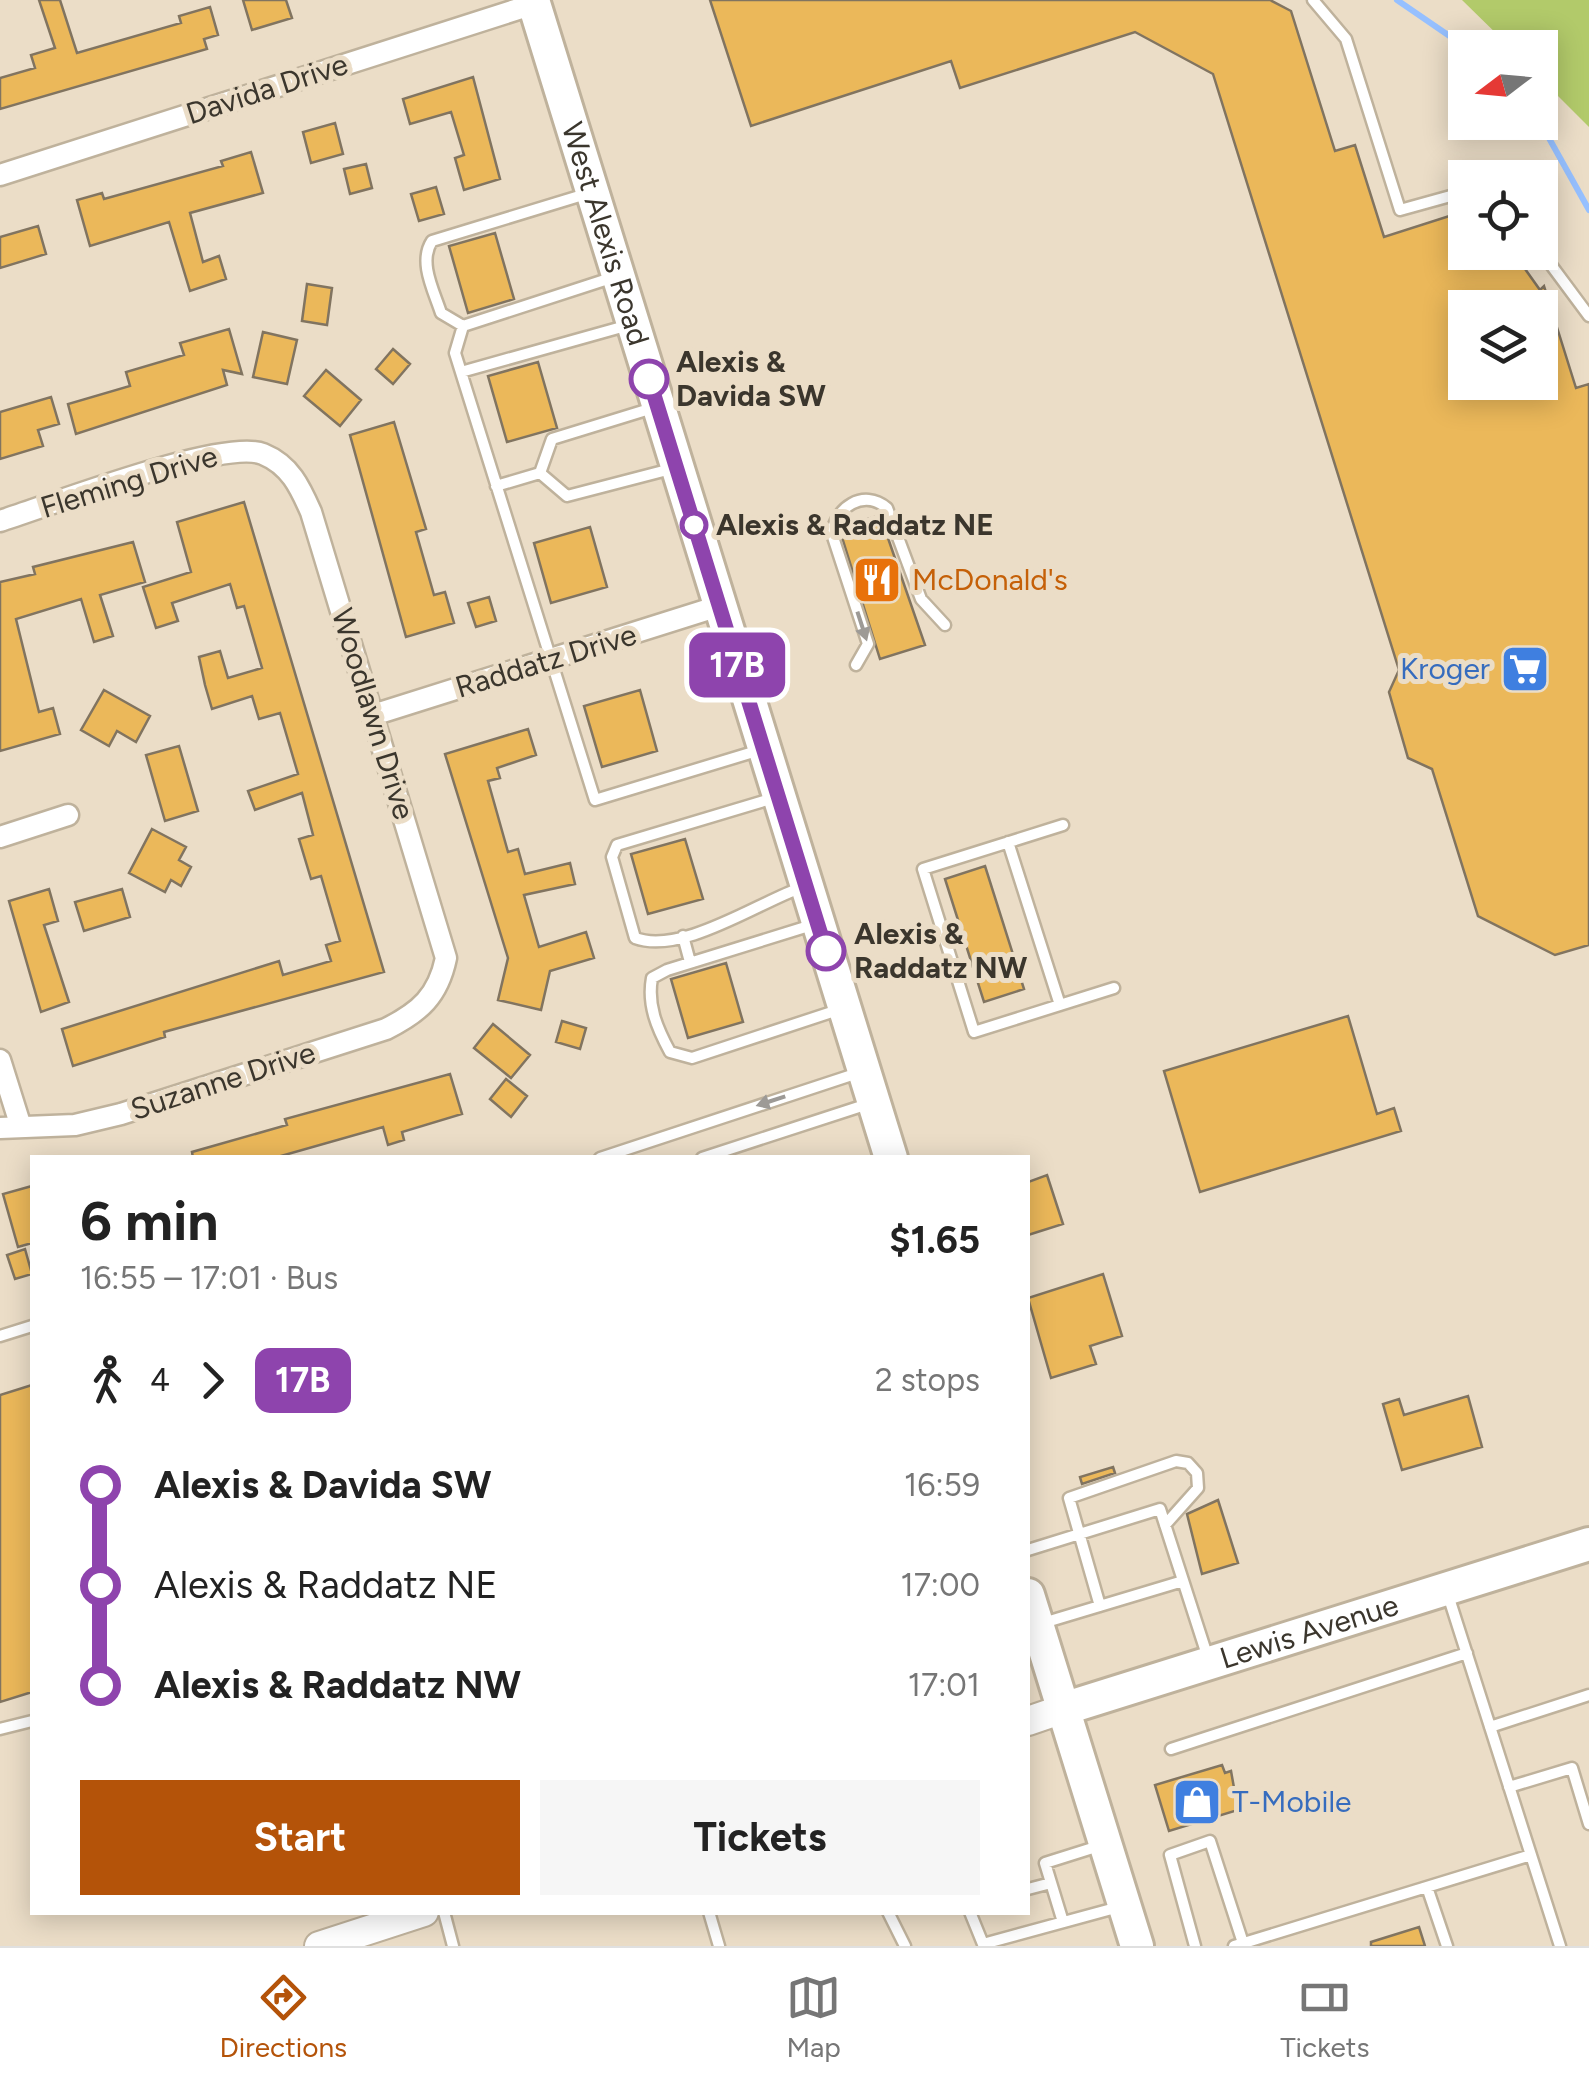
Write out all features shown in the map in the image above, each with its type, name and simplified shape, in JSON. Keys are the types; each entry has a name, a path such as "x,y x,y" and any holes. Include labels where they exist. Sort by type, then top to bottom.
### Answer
{"main road":[{"name":"West Alexis Road","path":"534,2 890,1155"},
{"name":"Lewis Avenue","path":"1030,1719 1589,1544"},
{"path":"1032,1610 1137,1946"},
{"path":"318,1946 415,1915"}],"street":[{"name":"Davida Drive","path":"0,175 534,2"},
{"name":"Fleming Drive","path":"0,521 210,455 260,452"},
{"name":"Woodlawn Drive","path":"260,452 297,480 373,715 441,931 446,958 434,995"},
{"name":"Raddatz Drive","path":"373,715 719,606"},
{"path":"0,837 68,816"},
{"name":"Suzanne Drive","path":"10,1128 75,1125 140,1108 386,1029 417,1013 434,995"},
{"path":"0,1060 10,1128"}],"lane":[{"path":"1314,0 1346,38 1400,210 1448,197"},
{"path":"592,192 432,240 425,250 426,263 441,313 463,326 618,276"},
{"path":"1555,270 1589,316"},
{"path":"461,372 632,324"},
{"path":"463,326 455,353 595,800 763,749"},
{"path":"540,472 552,439 658,406"},
{"path":"540,472 566,496 676,467"},
{"path":"496,486 540,472"},
{"path":"856,665 868,644 832,534 834,518 841,508 869,500 887,508 921,598 945,625"},
{"path":"778,797 618,846 612,857 635,938 648,943 718,926 758,903 806,886"},
{"path":"1062,825 922,870 974,1032 1114,988"},
{"path":"1008,842 1060,1004"},
{"path":"818,923 690,962 652,978 649,998 670,1052 683,1058 844,1008"},
{"path":"683,936 690,962"},
{"path":"609,1155 864,1071"},
{"path":"711,1155 874,1102"},
{"path":"0,1336 30,1327"},
{"path":"1100,1606 1068,1509 1069,1498 1176,1461 1188,1463 1198,1473 1198,1488 1165,1524"},
{"path":"1030,1549 1160,1509 1210,1663"},
{"path":"1032,1610 1100,1606 1183,1581"},
{"path":"1446,1589 1560,1946"},
{"path":"1171,1748 1467,1653"},
{"path":"1490,1727 1589,1695"},
{"path":"0,1728 30,1720"},
{"path":"1509,1787 1572,1768 1589,1824"},
{"path":"1196,1946 1170,1854 1210,1841 1239,1945 1531,1856"},
{"path":"1063,1922 1045,1863 1105,1844"},
{"path":"1030,1888 1051,1883"},
{"path":"1427,1887 1447,1946"},
{"path":"971,1915 979,1945 1124,1906"},
{"path":"445,1915 454,1946"},
{"path":"710,1915 719,1946"},
{"path":"890,1915 905,1946"}],"green space":[{"path":"1462,0 1589,0 1589,127 1558,96 1558,30 1493,30"}],"building":[{"path":"39,0 60,0 77,53 181,23 179,16 210,7 218,35 204,39 207,49 0,109 0,78 35,68 31,55 55,48"},
{"path":"243,0 286,0 292,18 252,30"},
{"path":"710,0 1270,0 1291,11 1335,151 1355,145 1384,237 1448,216 1448,270 1526,270 1540,290 1448,290 1448,400 1558,400 1558,331 1576,388 1589,384 1589,945 1555,955 1478,916 1432,769 1408,758 1389,692 1399,670 1213,74 1135,32 960,88 951,61 751,126"},
{"path":"473,77 500,179 464,190 455,158 464,155 451,112 410,124 403,99"},
{"path":"335,123 343,154 311,163 303,132"},
{"path":"251,152 263,193 190,213 203,262 219,256 226,279 190,291 169,222 90,246 77,200 102,193 104,199 223,166 221,161"},
{"path":"366,164 372,188 350,194 344,169"},
{"path":"436,187 444,214 419,221 411,194"},
{"path":"38,226 46,254 0,268 0,237"},
{"path":"495,233 514,299 468,313 449,246"},
{"path":"307,284 332,288 327,325 302,321"},
{"path":"229,329 242,374 223,370 227,385 76,434 68,404 130,386 126,372 184,355 180,343"},
{"path":"263,332 297,340 287,384 253,377"},
{"path":"393,349 410,364 393,384 376,369"},
{"path":"538,362 557,428 507,442 488,376"},
{"path":"326,370 361,400 340,426 304,396"},
{"path":"51,397 59,424 38,430 43,446 0,459 0,412"},
{"path":"394,422 426,529 416,532 434,595 445,592 454,623 406,637 350,435"},
{"path":"244,502 384,972 164,1032 165,1037 73,1066 62,1029 279,961 283,975 331,961 326,945 340,941 321,876 311,879 299,839 313,835 302,793 255,810 248,791 298,774 280,713 259,719 252,696 212,709 205,685 199,657 220,651 228,678 262,668 244,606 237,608 230,584 172,603 178,621 156,628 143,587 191,572 177,522"},
{"name":"McDonald's","path":"880,515 925,645 880,659 841,534 843,527"},
{"path":"590,527 607,587 551,603 534,543"},
{"path":"133,542 145,582 100,595 113,636 94,642 81,599 16,619 39,712 53,708 60,734 0,751 0,582 35,574 33,567"},
{"path":"489,597 496,621 476,627 468,603"},
{"path":"104,690 150,716 136,742 117,731 109,746 81,730"},
{"path":"640,690 657,751 602,767 584,706"},
{"path":"528,729 536,755 497,768 500,778 488,781 508,852 518,849 525,874 570,863 575,884 524,895 539,947 586,932 594,958 550,971 541,1010 498,1000 508,958 445,754"},
{"path":"179,746 198,811 165,821 146,755"},
{"path":"152,829 186,847 179,860 191,867 181,886 171,880 165,892 129,873"},
{"path":"685,839 703,899 648,914 631,854"},
{"path":"985,866 1024,989 984,1002 945,879"},
{"path":"49,889 58,921 44,925 69,1002 41,1012 9,901"},
{"path":"122,889 130,917 84,931 75,902"},
{"path":"726,963 743,1022 688,1038 671,979"},
{"path":"1348,1016 1377,1114 1394,1108 1401,1131 1200,1192 1164,1071"},
{"path":"562,1021 586,1028 580,1049 556,1042"},
{"path":"493,1024 530,1055 511,1078 474,1048"},
{"path":"450,1074 462,1114 402,1132 404,1140 388,1145 383,1127 285,1155 192,1155 192,1152 287,1125 285,1119"},
{"path":"506,1079 527,1096 511,1117 490,1099"},
{"path":"1047,1175 1063,1224 1030,1234 1030,1181"},
{"path":"30,1187 30,1244 18,1247 3,1194"},
{"path":"25,1249 30,1275 15,1279 7,1255"},
{"path":"1103,1274 1122,1336 1090,1346 1096,1364 1051,1378 1030,1297"},
{"path":"30,1386 30,1693 0,1702 0,1395"},
{"path":"1468,1396 1482,1447 1402,1470 1383,1404 1399,1399 1404,1415"},
{"path":"1113,1467 1115,1473 1082,1484 1080,1477"},
{"path":"1218,1500 1238,1563 1202,1574 1187,1514"},
{"name":"T-Mobile","path":"1222,1765 1225,1773 1231,1771 1238,1810 1169,1831 1155,1785"},
{"path":"1419,1927 1425,1946 1371,1946 1371,1942"}],"waterway":[{"path":"1397,0 1448,35"},
{"path":"1550,140 1589,210"}],"bus line":[{"name":"17B","path":"649,379 826,951"}],"place":[{"name":"Alexis & Davida SW","path":"649,379"},
{"name":"Alexis & Raddatz NE","path":"694,525"},
{"name":"McDonald's","path":"877,580"},
{"name":"Kroger","path":"1525,669"},
{"name":"Alexis & Raddatz NW","path":"826,951"},
{"name":"T-Mobile","path":"1197,1802"}]}
